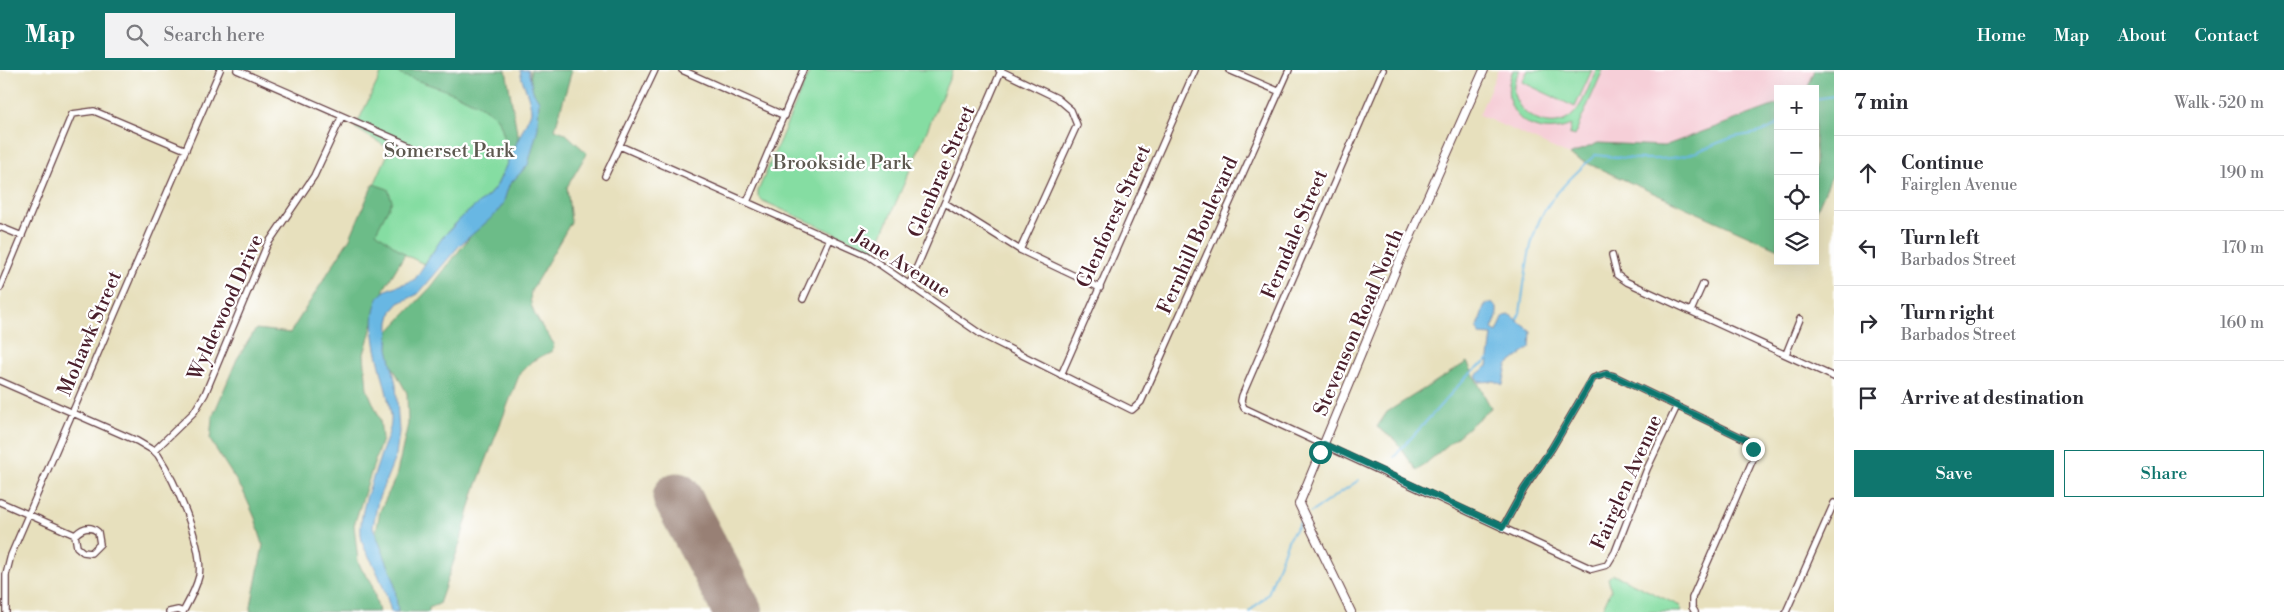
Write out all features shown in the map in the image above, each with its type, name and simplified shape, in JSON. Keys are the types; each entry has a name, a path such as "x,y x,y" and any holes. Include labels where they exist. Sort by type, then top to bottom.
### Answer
{"street":[{"name":"Mohawk Street","path":"6,612 6,575 11,555 220,70"},
{"path":"237,70 413,147"},
{"path":"606,176 656,70"},
{"path":"682,70 785,116"},
{"path":"747,202 804,70"},
{"path":"1000,70 1057,98 1071,110 1077,125 1020,250"},
{"name":"Glenbrae Street","path":"910,283 1000,70"},
{"name":"Glenforest Street","path":"1061,375 1195,70"},
{"path":"1229,70 1278,91"},
{"name":"Fernhill Boulevard","path":"1132,410 1141,402 1289,70"},
{"name":"Ferndale Street","path":"1246,410 1242,405 1242,396 1383,70"},
{"name":"Stevenson Road North","path":"1351,612 1299,504 1399,262 1484,70"},
{"path":"0,288 72,114 94,110 186,150"},
{"name":"Wyldewood Drive","path":"154,450 194,412 205,394 267,245 314,176 342,116"},
{"name":"Jane Avenue","path":"620,146 866,255 910,283 982,335 1132,410"},
{"path":"945,203 1020,250 1100,288"},
{"path":"0,227 22,236"},
{"path":"803,299 830,239"},
{"path":"1612,255 1615,269 1622,279 1834,377"},
{"path":"1691,311 1703,284"},
{"path":"1786,354 1800,319"},
{"path":"1503,527 1524,489 1552,448 1593,378 1606,374 1614,376 1745,439 1753,449 1754,457 1692,598 1692,607 1695,612"},
{"path":"0,382 154,450 171,480 198,548 198,577 183,612 178,610 169,612"},
{"name":"Fairglen Avenue","path":"1246,410 1324,444 1592,569 1607,565 1615,552 1647,469 1677,406"},
{"path":"0,502 75,535"},
{"path":"1786,612 1834,503"},
{"path":"83,528 91,528 98,532 100,544 91,553 83,552 76,547 75,535 83,528"}],"shaded area":[{"path":"1498,70 1815,70 1809,85 1774,85 1774,105 1664,146 1598,143 1569,155 1479,115"}],"green space":[{"name":"Somerset Park","path":"383,70 406,70 480,96 512,130 521,135 497,185 489,195 450,229 424,264 354,230 390,149 355,128"},
{"path":"395,70 506,70 518,138 517,147 507,166 502,128 496,117 489,111 465,98 401,75"},
{"path":"530,70 572,70 555,129 565,133 587,153 567,187 571,222 531,291 530,298 534,312 554,344 552,351 532,361 520,373 474,492 460,543 439,604 429,608 429,612 394,612 375,537 380,511 396,477 408,424 407,393 387,357 389,331 431,287 513,181 535,134"},
{"name":"Brookside Park","path":"810,70 953,70 875,251 763,201 758,197 758,191"},
{"path":"1513,70 1520,70 1514,85 1514,95 1518,103 1532,117 1551,123 1560,122 1574,114 1582,102 1596,70 1603,70 1574,136 1569,134 1571,125 1557,129 1543,129 1531,126 1521,119 1513,110 1509,99 1509,85"},
{"path":"1528,70 1592,70 1575,107 1522,82"},
{"path":"1815,70 1834,70 1834,171 1819,205 1819,85 1809,85"},
{"path":"1774,105 1774,247 1569,155 1598,143 1664,146"},
{"path":"373,184 388,189 392,201 376,232 405,254 384,289 384,300 376,313 364,354 367,389 380,419 382,439 354,525 358,561 362,570 371,581 379,612 250,612 263,545 255,518 243,491 210,440 212,418 237,359 256,329 290,333 350,238"},
{"path":"1467,362 1491,408 1417,471 1395,440 1377,427 1387,412"},
{"path":"1613,574 1680,606 1682,612 1601,612 1611,590 1608,578"}],"water":[{"path":"520,70 528,70 533,91 539,101 538,128 528,165 509,185 503,204 497,213 460,245 418,294 399,303 392,311 389,322 388,348 396,384 399,432 396,455 378,500 373,527 394,580 398,612 391,612 383,587 364,546 361,535 364,505 391,422 373,328 377,301 388,289 415,279 442,238 463,216 489,195 497,185 531,112 530,102"},
{"path":"1492,302 1497,308 1497,317 1492,329 1497,332 1504,316 1510,315 1531,331 1530,348 1507,365 1503,385 1495,381 1479,382 1476,375 1488,366 1492,335 1479,334 1477,327 1485,305"}],"waterway":[{"path":"1819,98 1834,96"},
{"path":"1517,319 1520,313 1529,253 1540,219 1557,193 1595,155 1650,159 1673,158 1697,152 1734,137 1751,134 1774,126"},
{"path":"1394,457 1467,376 1489,359"},
{"path":"1310,513 1359,480"},
{"path":"1249,612 1268,594 1289,538 1303,519"}],"runway":[{"path":"677,497 738,612"}],"route":[{"path":"1320,452 1324,444 1503,527 1585,390 1593,378 1599,375 1614,376 1745,439 1753,449"}]}
